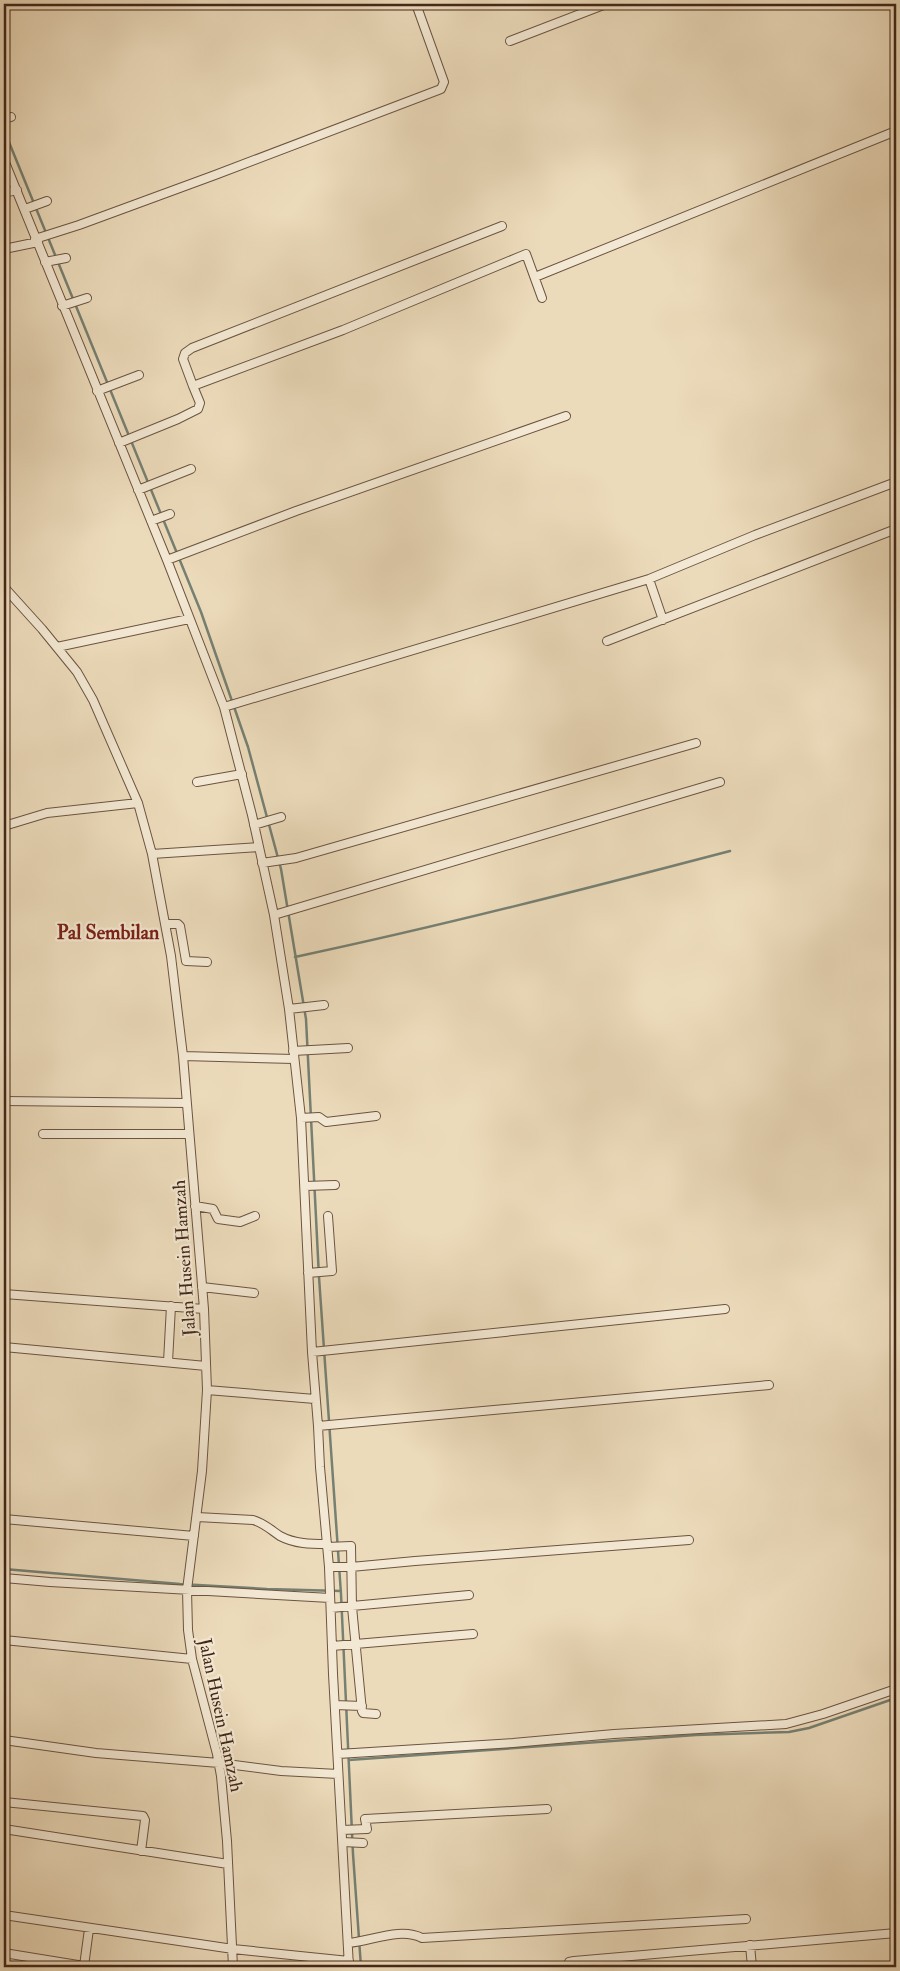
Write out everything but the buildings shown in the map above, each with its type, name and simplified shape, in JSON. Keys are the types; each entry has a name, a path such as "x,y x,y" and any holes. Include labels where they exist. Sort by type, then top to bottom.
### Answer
{"street":[{"path":"4,249 53,234 206,178 441,89 444,82 416,4"},
{"path":"510,41 606,4"},
{"path":"534,277 896,131"},
{"path":"4,160 27,208 46,262 154,520 189,619 225,707 275,914 291,1008 304,1118 315,1352 315,1399 321,1425 320,1467 329,1546 333,1646 339,1705 341,1754 338,1774 344,1842 345,1905 350,1942 349,1964 89,1929 4,1915"},
{"path":"4,193 17,190"},
{"path":"27,208 45,202"},
{"path":"122,442 178,419 200,407 183,359 185,352 192,348 502,226"},
{"path":"193,386 343,330 526,254 542,298"},
{"path":"46,262 64,259"},
{"path":"64,306 85,299"},
{"path":"99,390 139,374"},
{"path":"167,559 296,510 566,416"},
{"path":"140,490 192,469"},
{"path":"225,707 649,579 755,535 896,482"},
{"path":"154,520 170,514"},
{"path":"607,641 896,529"},
{"path":"649,579 663,620"},
{"name":"Jalan Husein Hamzah","path":"4,587 77,672 93,700 138,803 152,854 171,956 182,1056 204,1309 207,1390 206,1427 197,1517 187,1586 192,1659 219,1763 228,1864 233,1967"},
{"path":"57,647 189,619"},
{"path":"264,863 284,861 696,744"},
{"path":"197,782 242,774"},
{"path":"275,914 720,782"},
{"path":"4,826 48,813 138,803"},
{"path":"255,825 280,817"},
{"path":"152,854 259,847"},
{"path":"165,924 178,924 180,926 186,961 207,962"},
{"path":"291,1008 324,1004"},
{"path":"182,1056 295,1054 313,1050 348,1048"},
{"path":"4,1101 186,1103"},
{"path":"304,1118 319,1117 326,1122 376,1116"},
{"path":"43,1134 189,1134"},
{"path":"307,1186 336,1185"},
{"path":"195,1206 213,1209 218,1220 240,1222 255,1216"},
{"path":"310,1272 332,1271 328,1216"},
{"path":"202,1287 254,1293"},
{"path":"4,1294 204,1309"},
{"path":"168,1362 171,1306"},
{"path":"315,1352 725,1309"},
{"path":"4,1347 206,1366"},
{"path":"321,1425 770,1385"},
{"path":"207,1390 315,1399"},
{"path":"197,1517 253,1520 261,1522 282,1537 295,1542 329,1546 351,1546 352,1644 360,1706 363,1713 376,1714"},
{"path":"4,1519 194,1536"},
{"path":"329,1567 350,1567 688,1540"},
{"path":"4,1578 330,1594"},
{"path":"332,1608 469,1595"},
{"path":"333,1646 473,1634"},
{"path":"4,1640 192,1659"},
{"path":"341,1754 513,1743 614,1734 786,1724 896,1689"},
{"path":"339,1705 360,1706"},
{"path":"4,1740 96,1753 219,1763 281,1771 338,1774"},
{"path":"4,1802 143,1816 145,1820 141,1851"},
{"path":"342,1830 367,1828 365,1819 547,1809"},
{"path":"4,1829 228,1864"},
{"path":"344,1842 361,1843"},
{"path":"350,1942 367,1941 380,1935 411,1934 422,1938 746,1919"},
{"path":"4,1953 87,1967 89,1929"},
{"path":"567,1967 569,1962 574,1961 896,1933"},
{"path":"750,1945 752,1967"}],"waterway":[{"path":"4,130 201,612 248,747 281,869 306,1019 319,1277 341,1594 353,1854 361,1967"},
{"path":"295,957 513,907 730,851"},
{"path":"4,1569 180,1584 341,1591"},
{"path":"349,1760 696,1735 789,1732 809,1728 896,1698"}],"district":[{"name":"Pal Sembilan","path":"108,932"}]}
